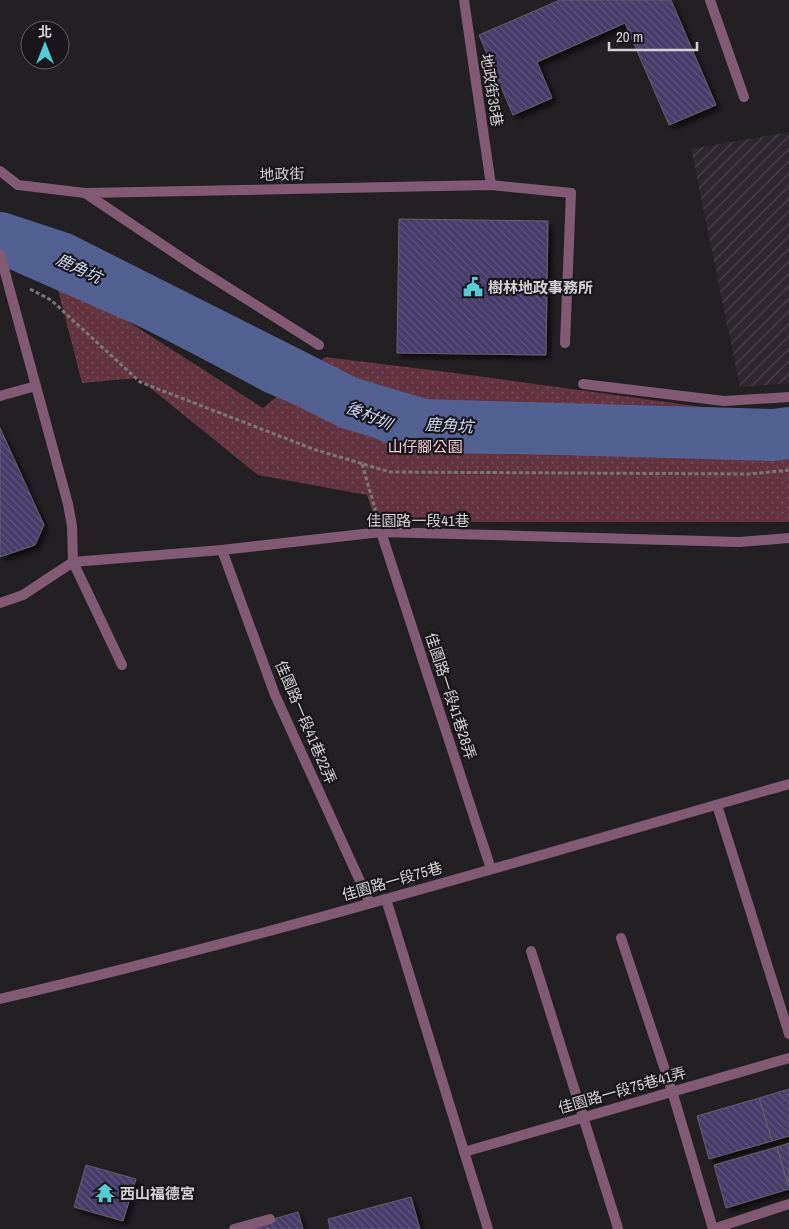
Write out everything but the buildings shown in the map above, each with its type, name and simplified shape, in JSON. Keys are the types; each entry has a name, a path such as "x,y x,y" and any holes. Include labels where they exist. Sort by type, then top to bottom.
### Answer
{"street":[{"name":"地政街35巷","path":"464,0 492,185"},
{"path":"710,0 744,97"},
{"name":"地政街","path":"0,171 18,185 85,193 492,185 570,193 565,343"},
{"path":"85,193 194,266 319,345"},
{"path":"1,258 3,277 36,386 68,504 72,526 73,562 122,665"},
{"path":"583,384 724,401 789,397"},
{"path":"0,396 36,386"},
{"name":"佳園路一段41巷","path":"0,603 23,595 73,562 222,550 381,532 739,542 789,538"},
{"name":"佳園路一段41巷28弄","path":"381,532 492,869"},
{"name":"佳園路一段41巷22弄","path":"222,550 275,695 370,903"},
{"name":"佳園路一段75巷","path":"0,999 125,970 386,899 789,784"},
{"path":"717,805 789,1034"},
{"path":"386,899 488,1229"},
{"path":"622,938 672,1091 713,1229 789,1204"},
{"path":"532,951 618,1228"},
{"name":"佳園路一段75巷41弄","path":"464,1152 789,1058"},
{"path":"234,1229 270,1219"}],"path":[{"path":"3,277 51,300 140,382 313,450 390,472 750,474 789,470"},
{"path":"362,464 381,532"}],"shaded area":[{"path":"789,132 789,383 740,387 691,149"}],"green space":[{"name":"山仔腳公園","path":"54,274 263,408 325,357 789,419 789,522 376,522 367,495 258,475 138,378 82,383"}],"waterway":[{"name":"鹿角坑","path":"0,238 61,258 349,403 423,425 773,435 789,433"},
{"name":"後村圳","path":"0,260 156,329 267,388 410,448 652,452 789,450"}],"place":[{"name":"樹林地政事務所","path":"473,287"},
{"name":"西山福德宮","path":"105,1193"}]}
